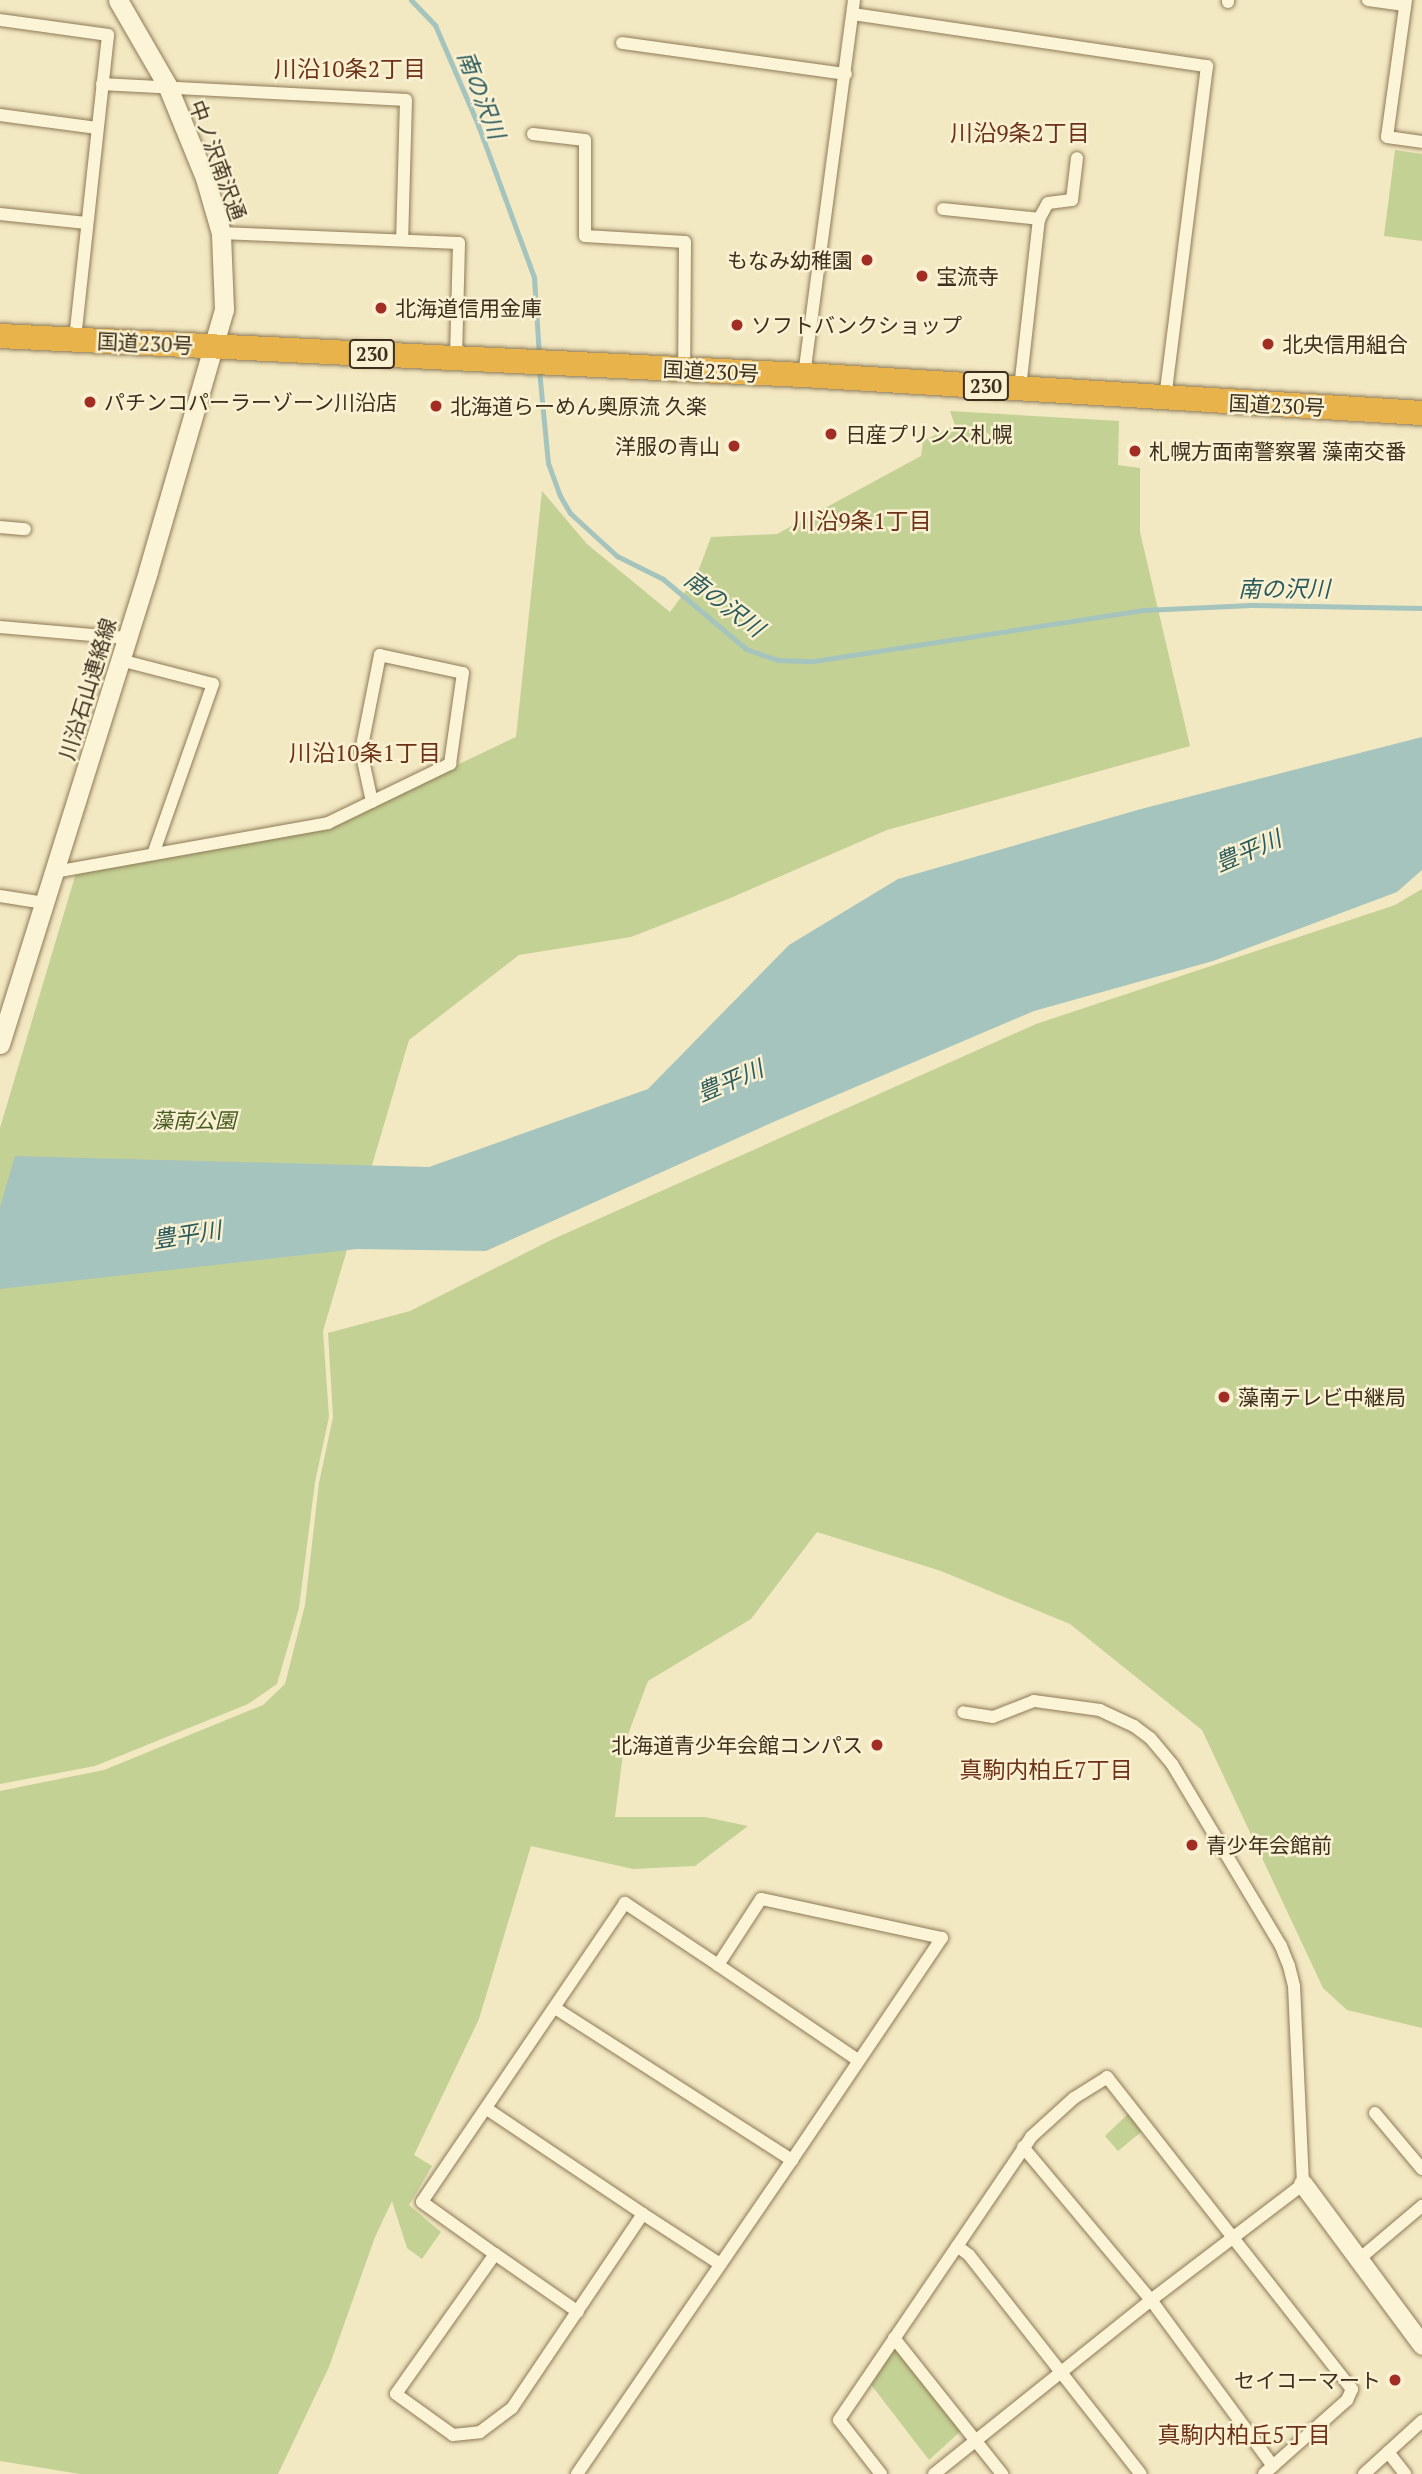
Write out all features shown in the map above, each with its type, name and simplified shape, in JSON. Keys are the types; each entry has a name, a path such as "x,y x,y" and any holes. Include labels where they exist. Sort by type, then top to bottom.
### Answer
{"highway":[{"name":"国道230号","path":"0,336 528,360 1020,388 1165,399 1417,410"}],"street":[{"name":"中ノ沢南沢通","path":"118,0 167,85 205,178 221,233 224,309 215,347"},
{"path":"804,375 854,0"},
{"path":"1368,0 1405,2 1387,137 1422,142"},
{"path":"853,14 1208,66 1165,399"},
{"path":"0,20 107,35 75,340"},
{"path":"622,43 846,74"},
{"path":"102,84 138,88 167,85 406,100 402,240"},
{"path":"0,115 97,128"},
{"path":"533,134 585,140 585,236 685,242 684,370"},
{"path":"1020,388 1039,219 1048,203 1072,200 1077,158"},
{"path":"943,209 1039,219"},
{"path":"0,214 87,223"},
{"path":"221,233 459,243 456,358"},
{"name":"川沿石山連絡線","path":"0,1044 215,347"},
{"path":"0,527 25,529"},
{"path":"0,627 127,638"},
{"path":"54,872 328,823 372,802 450,764 463,673 380,655 361,751 372,802"},
{"path":"120,660 213,684 153,854"},
{"path":"0,896 44,903"},
{"path":"963,1712 993,1717 1034,1701 1100,1710 1135,1726 1150,1738 1172,1765 1281,1946 1289,1966 1294,1995 1303,2184 1422,2345"},
{"path":"577,2474 942,1938 761,1899 718,1965"},
{"path":"578,2312 422,2202 625,1903 858,2060"},
{"path":"555,2008 792,2160"},
{"path":"881,2474 839,2420 1023,2147 1074,2098 1107,2077 1352,2389 1347,2400 1269,2470 1151,2300 1023,2147"},
{"path":"487,2109 720,2264"},
{"path":"1375,2113 1422,2169"},
{"path":"934,2474 1151,2300 1303,2184"},
{"path":"1358,2260 1422,2206"},
{"path":"495,2253 396,2394 453,2435 480,2432 512,2408 643,2214"},
{"path":"957,2246 969,2255 1141,2474"},
{"path":"894,2338 1002,2474"},
{"path":"1364,2474 1422,2421"},
{"path":"1388,2452 1405,2474"}],"green space":[{"path":"1395,150 1422,154 1422,241 1384,236"},
{"name":"藻南公園","path":"950,411 1119,421 1118,465 1140,468 1140,532 1190,746 887,830 728,899 631,937 519,955 409,1040 323,1331 329,1417 315,1482 299,1608 277,1684 248,1704 95,1766 0,1784 0,1128 76,873 328,826 516,737 542,491 587,544 670,612 696,577 711,537 777,534 921,456 923,441 955,425"},
{"path":"1422,889 1422,2028 1347,2010 1323,1988 1202,1730 1070,1624 941,1571 817,1532 751,1619 648,1681 624,1745 615,1817 705,1817 748,1826 695,1866 633,1869 531,1846 479,2019 414,2155 432,2166 409,2205 441,2232 422,2259 407,2248 392,2201 375,2237 329,2367 278,2474 80,2474 0,2461 0,1791 104,1770 263,1705 285,1684 305,1605 319,1483 333,1417 328,1333 410,1311 551,1240 1036,1024 1395,905"},
{"path":"1131,2111 1146,2128 1118,2151 1105,2136"},
{"path":"901,2346 961,2431 929,2460 869,2382 892,2348"}],"water":[{"name":"豊平川","path":"1422,737 1422,870 1397,892 1213,961 1034,1011 771,1123 486,1251 357,1249 0,1289 0,1207 15,1156 429,1167 648,1089 789,945 898,879 1141,809"}],"waterway":[{"name":"南の沢川","path":"411,0 435,25 478,125 534,277 539,357"},
{"name":"南の沢川","path":"539,370 548,463 559,494 570,513 617,556 663,579 746,649 778,660 814,661 1144,610 1251,605 1422,608"}],"place":[{"name":"もなみ幼稚園","path":"867,260"},
{"name":"宝流寺","path":"922,276"},
{"name":"北海道信用金庫","path":"381,308"},
{"name":"ソフトバンクショップ","path":"737,325"},
{"name":"北央信用組合","path":"1268,344"},
{"name":"パチンコパーラーゾーン川沿店","path":"90,402"},
{"name":"北海道らーめん奥原流 久楽","path":"436,406"},
{"name":"日産プリンス札幌","path":"831,434"},
{"name":"洋服の青山","path":"734,446"},
{"name":"札幌方面南警察署 藻南交番","path":"1135,451"},
{"name":"藻南テレビ中継局","path":"1224,1397"},
{"name":"北海道青少年会館コンパス","path":"877,1745"},
{"name":"青少年会館前","path":"1192,1845"},
{"name":"セイコーマート","path":"1395,2380"}],"district":[{"name":"川沿10条2丁目","path":"350,69"},
{"name":"川沿9条2丁目","path":"1020,133"},
{"name":"川沿9条1丁目","path":"862,521"},
{"name":"川沿10条1丁目","path":"365,753"},
{"name":"真駒内柏丘7丁目","path":"1046,1770"},
{"name":"真駒内柏丘5丁目","path":"1244,2435"}]}
